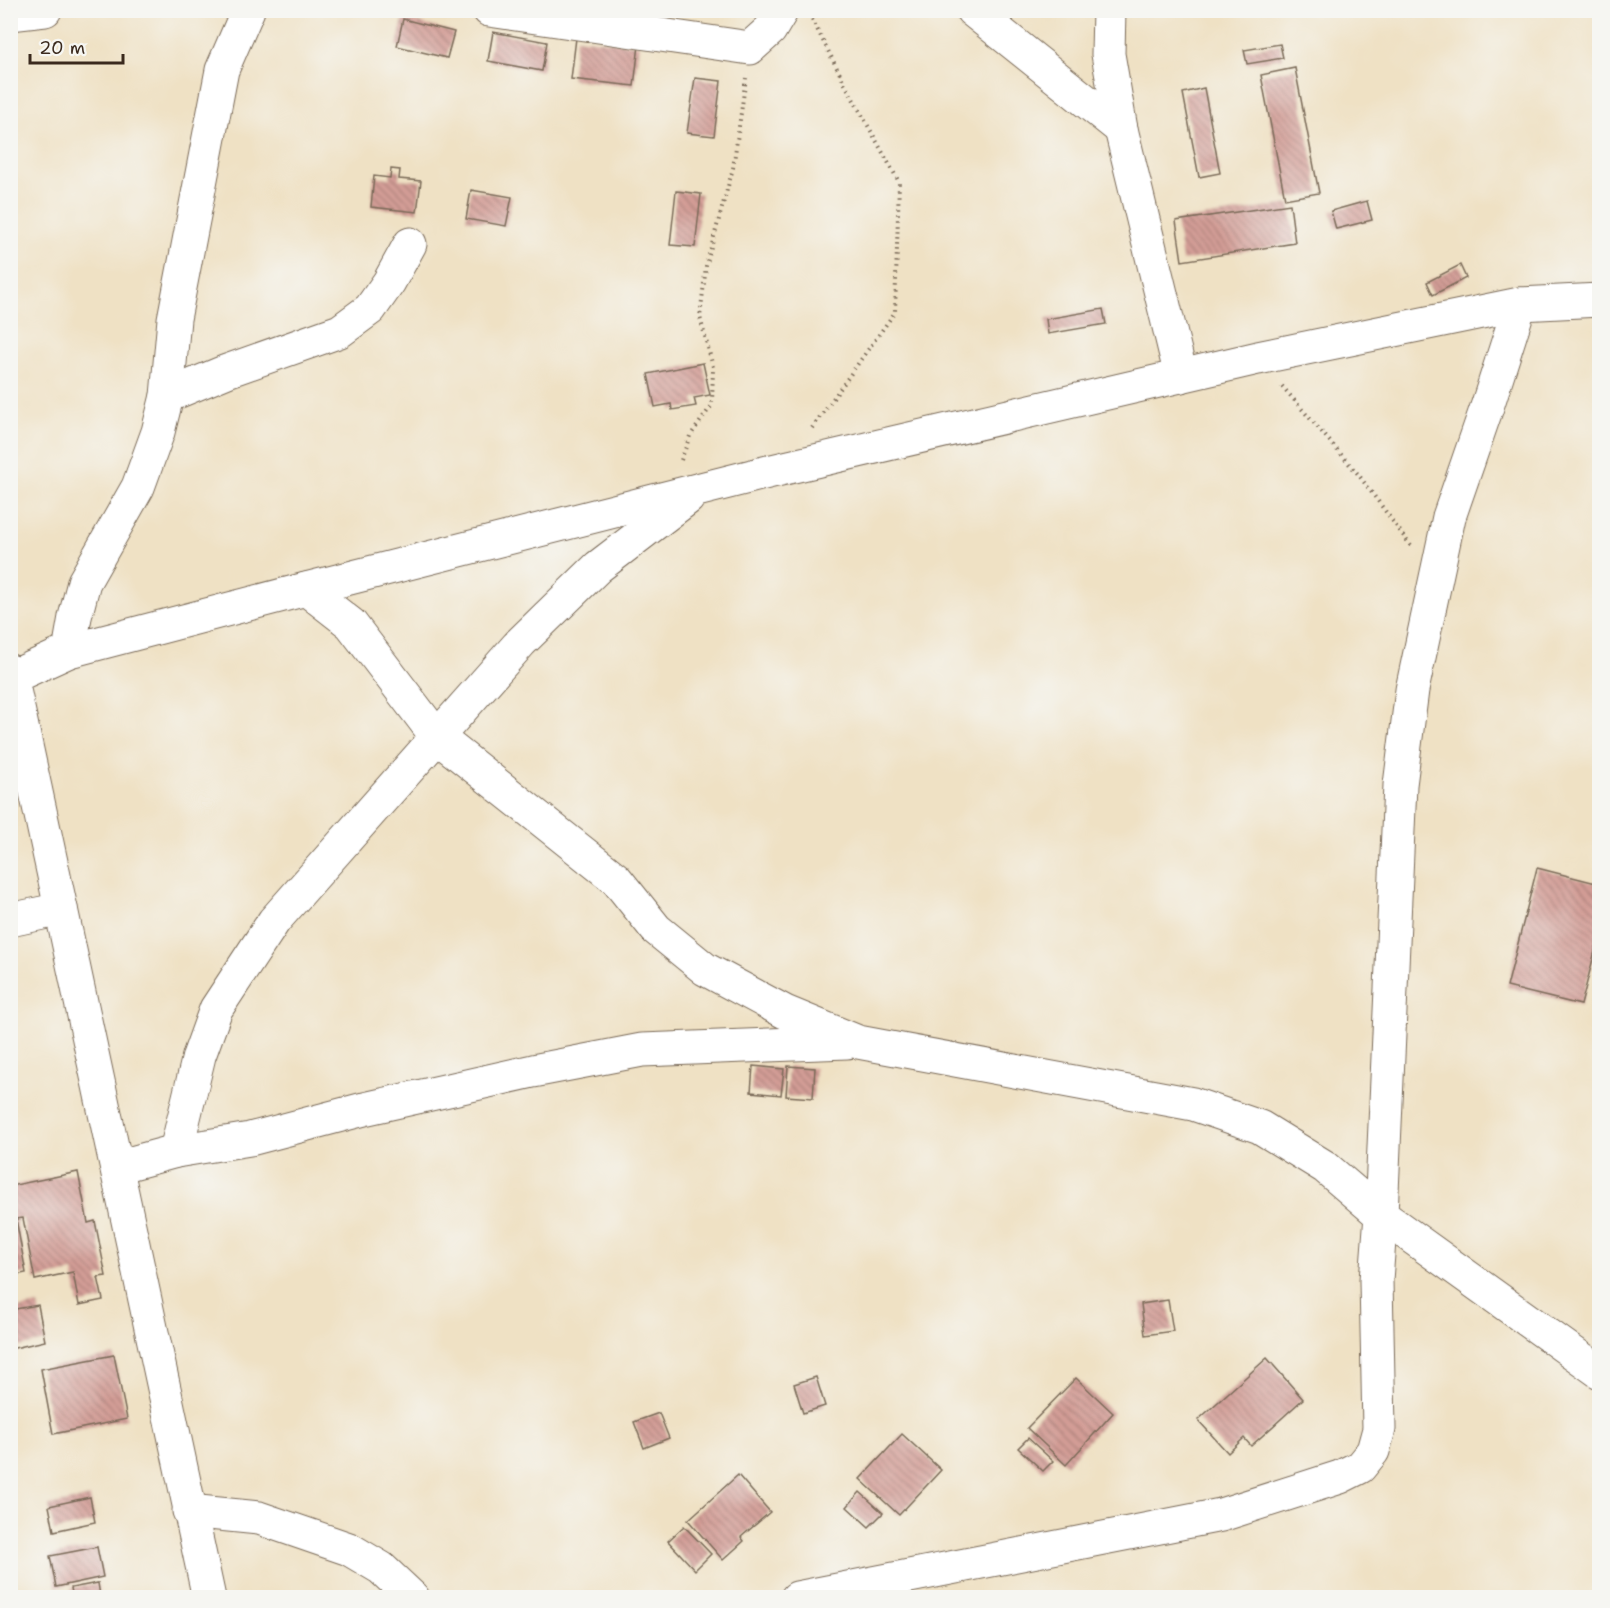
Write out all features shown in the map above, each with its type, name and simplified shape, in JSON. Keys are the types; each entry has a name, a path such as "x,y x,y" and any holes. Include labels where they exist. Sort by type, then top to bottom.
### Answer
{"street":[{"path":"10,14 45,10"},
{"path":"69,651 84,582 138,487 158,432 168,396 174,319 222,70 248,10"},
{"path":"489,10 750,48 770,30 782,10"},
{"path":"972,10 1121,129"},
{"path":"1109,10 1108,54 1121,129 1181,376"},
{"path":"168,396 228,371 340,331 370,309 389,282 410,244"},
{"path":"208,1598 11,676 69,651 772,471 1258,358 1520,304 1599,300"},
{"path":"797,1598 1221,1515 1340,1477 1360,1467 1373,1451 1379,1429 1376,1280 1381,1215 1400,785 1412,690 1434,578 1449,517 1520,304"},
{"path":"176,1151 199,1056 216,1009 274,921 520,642 598,567 698,490"},
{"path":"306,589 351,624 437,737 616,879 656,929 705,969 785,1012 858,1042"},
{"path":"10,920 61,909"},
{"path":"117,1167 176,1151 250,1139 364,1109 533,1071 642,1050 858,1042 1193,1104 1260,1127 1324,1167 1381,1215 1599,1372"},
{"path":"189,1511 258,1518 349,1550 381,1568 413,1598"}],"path":[{"path":"807,10 899,182 895,312 812,429"},
{"path":"666,498 690,436 712,405 713,367 700,317 706,266 733,168 750,48"},
{"path":"1258,358 1358,474 1434,578"}],"building":[{"path":"403,19 454,32 447,58 397,46"},
{"path":"493,32 547,42 542,71 488,61"},
{"path":"576,38 639,45 634,86 571,79"},
{"path":"1280,44 1283,58 1247,64 1244,50"},
{"path":"1295,68 1319,193 1285,199 1261,75"},
{"path":"695,78 721,81 714,136 687,133"},
{"path":"1204,88 1220,173 1199,177 1183,93"},
{"path":"391,169 400,170 399,179 421,181 417,212 371,207 374,176 390,178"},
{"path":"471,190 512,197 506,226 466,219"},
{"path":"676,191 701,194 695,247 670,245"},
{"path":"1367,201 1372,220 1336,229 1331,211"},
{"path":"1290,204 1295,243 1182,261 1176,221"},
{"path":"1460,265 1466,278 1433,295 1427,282"},
{"path":"1103,309 1106,324 1048,334 1046,319"},
{"path":"703,363 710,395 694,398 696,406 672,410 671,404 655,407 648,374"},
{"path":"1537,868 1600,884 1600,932 1581,1005 1507,987"},
{"path":"753,1066 784,1069 781,1095 751,1092"},
{"path":"788,1066 815,1068 813,1098 786,1096"},
{"path":"78,1172 88,1223 95,1221 106,1276 98,1277 103,1300 79,1305 73,1272 35,1280 23,1218 16,1219 26,1273 10,1276 10,1186"},
{"path":"1168,1300 1173,1331 1145,1335 1141,1304"},
{"path":"38,1305 45,1341 10,1349 10,1310"},
{"path":"114,1355 127,1419 53,1434 41,1369"},
{"path":"1267,1358 1303,1399 1251,1446 1244,1438 1228,1453 1198,1420"},
{"path":"816,1377 825,1406 803,1413 794,1384"},
{"path":"1076,1378 1113,1413 1066,1465 1027,1428"},
{"path":"659,1413 669,1438 644,1448 634,1422"},
{"path":"902,1434 941,1470 899,1515 860,1479"},
{"path":"1028,1438 1053,1461 1043,1471 1018,1448"},
{"path":"738,1475 770,1512 741,1537 744,1541 723,1560 688,1520"},
{"path":"860,1492 883,1513 869,1527 847,1507"},
{"path":"90,1497 95,1522 54,1531 49,1506"},
{"path":"684,1526 711,1554 695,1570 668,1541"},
{"path":"97,1547 103,1577 56,1587 50,1556"},
{"path":"98,1583 100,1596 73,1598 71,1588"}]}
